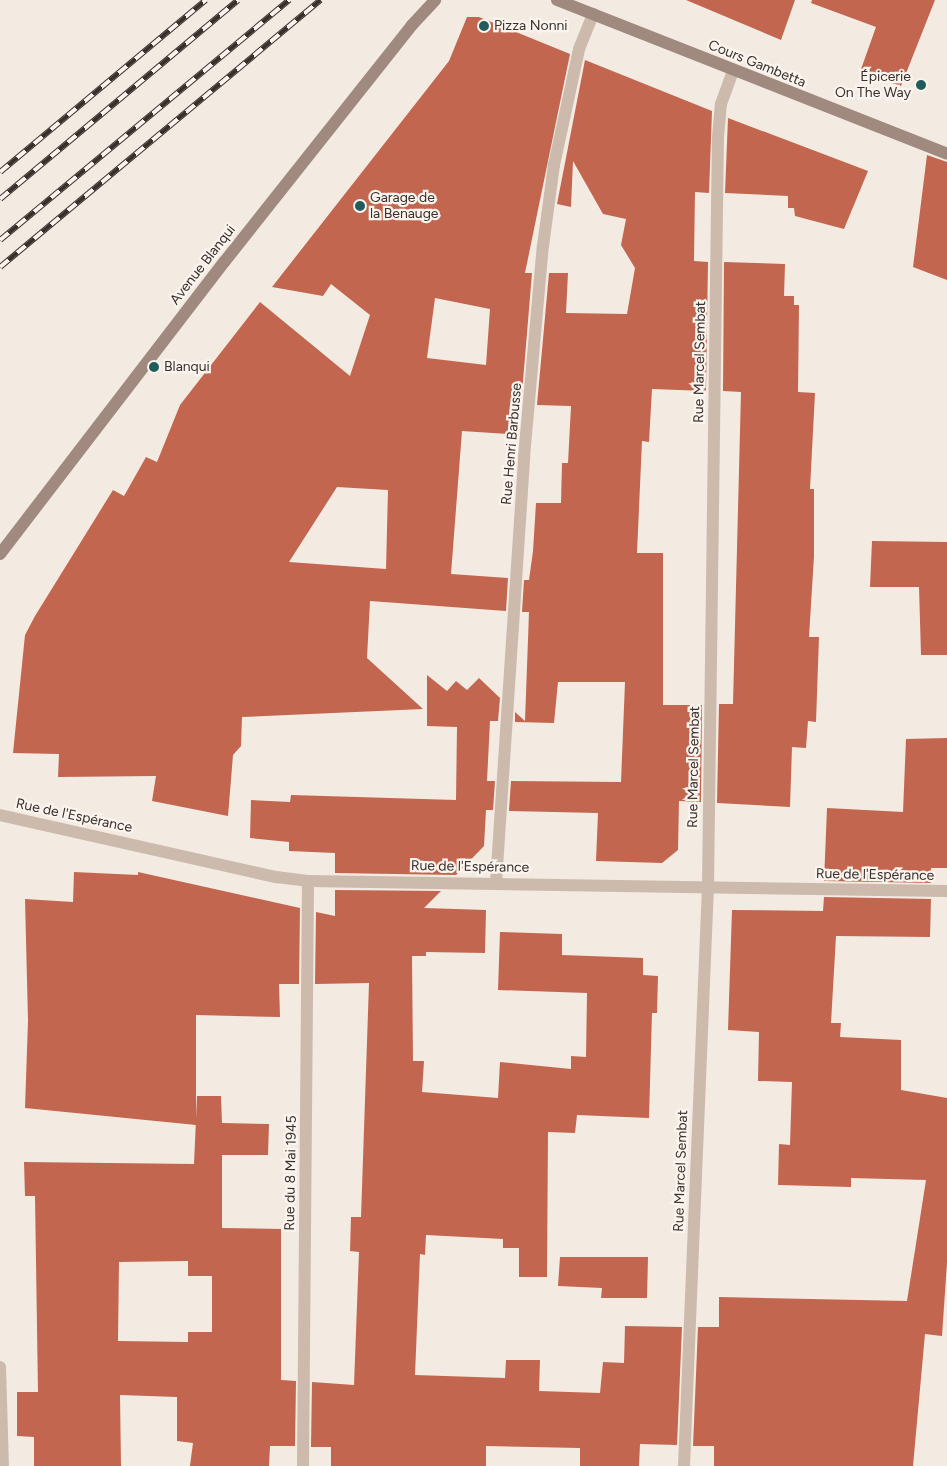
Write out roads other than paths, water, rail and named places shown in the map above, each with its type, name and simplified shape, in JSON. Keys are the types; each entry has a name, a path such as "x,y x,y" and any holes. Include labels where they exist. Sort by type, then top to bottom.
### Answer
{"street":[{"name":"Avenue Blanqui","path":"0,554 195,299 435,0"},
{"name":"Cours Gambetta","path":"556,0 947,154"},
{"name":"Rue Henri Barbusse","path":"496,882 524,457 543,246 558,146 579,49 593,14"},
{"name":"Rue Marcel Sembat","path":"684,1466 708,886 718,137 721,104 733,70"},
{"name":"Rue de l'Espérance","path":"0,815 276,877 308,881 496,882 947,891"},
{"name":"Rue du 8 Mai 1945","path":"303,1466 308,881"},
{"path":"0,1367 3,1466"}],"railway":[{"path":"0,172 206,0"},
{"path":"0,199 238,0"},
{"path":"0,240 289,0"},
{"path":"0,267 320,0"}],"place":[{"name":"Pizza Nonni","path":"484,26"},
{"name":"Épicerie On The Way","path":"921,85"},
{"name":"Garage de la Benauge","path":"360,206"},
{"name":"Blanqui","path":"154,367"}]}
